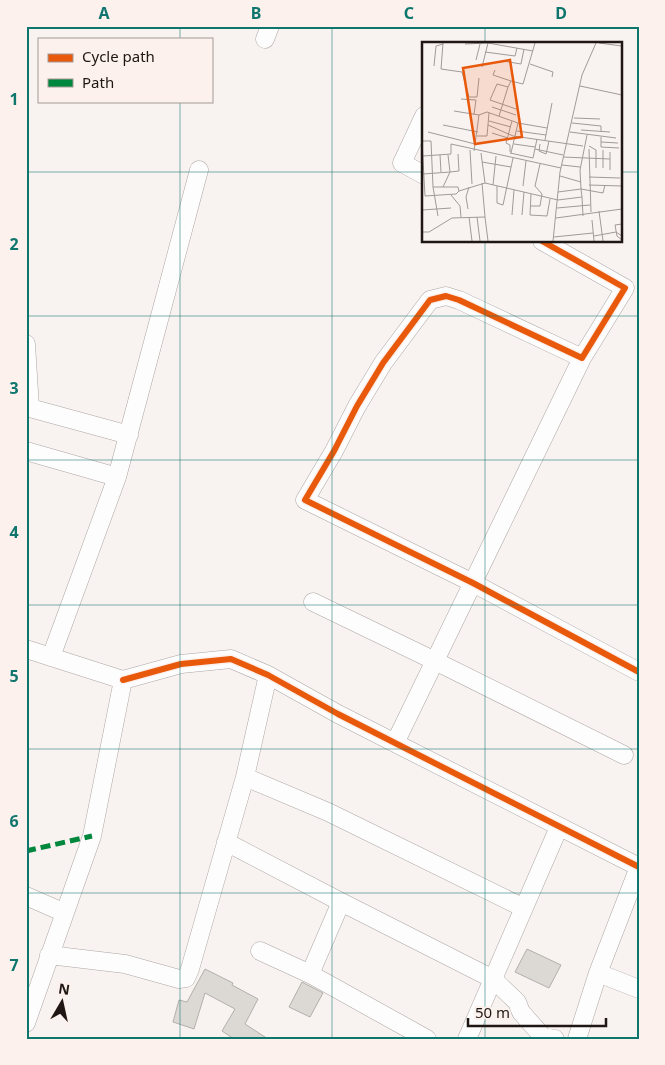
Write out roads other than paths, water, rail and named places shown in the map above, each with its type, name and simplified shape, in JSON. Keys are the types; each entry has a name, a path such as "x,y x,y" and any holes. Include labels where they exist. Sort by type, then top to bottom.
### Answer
{"street":[{"path":"422,120 402,163 422,174"},
{"path":"51,657 117,477 199,170"},
{"path":"395,743 582,358 632,291 544,242"},
{"path":"582,358 459,300 446,296 430,300 383,363 305,500 473,583 639,672"},
{"path":"26,344 30,408 129,435"},
{"path":"26,451 117,477"},
{"path":"313,602 624,755"},
{"path":"26,649 123,680 181,664 231,659 268,675 338,714 639,867 575,1038"},
{"path":"50,955 125,964 179,979 186,978 246,777 268,675"},
{"path":"26,1023 92,836 123,680"},
{"path":"246,777 328,812 524,908"},
{"path":"467,1039 560,827"},
{"path":"226,842 493,979 517,1002 522,1012 543,1037 555,1039"},
{"path":"26,896 65,912"},
{"path":"310,974 341,902"},
{"path":"260,951 310,974 427,1039"},
{"path":"598,973 639,989"}]}
